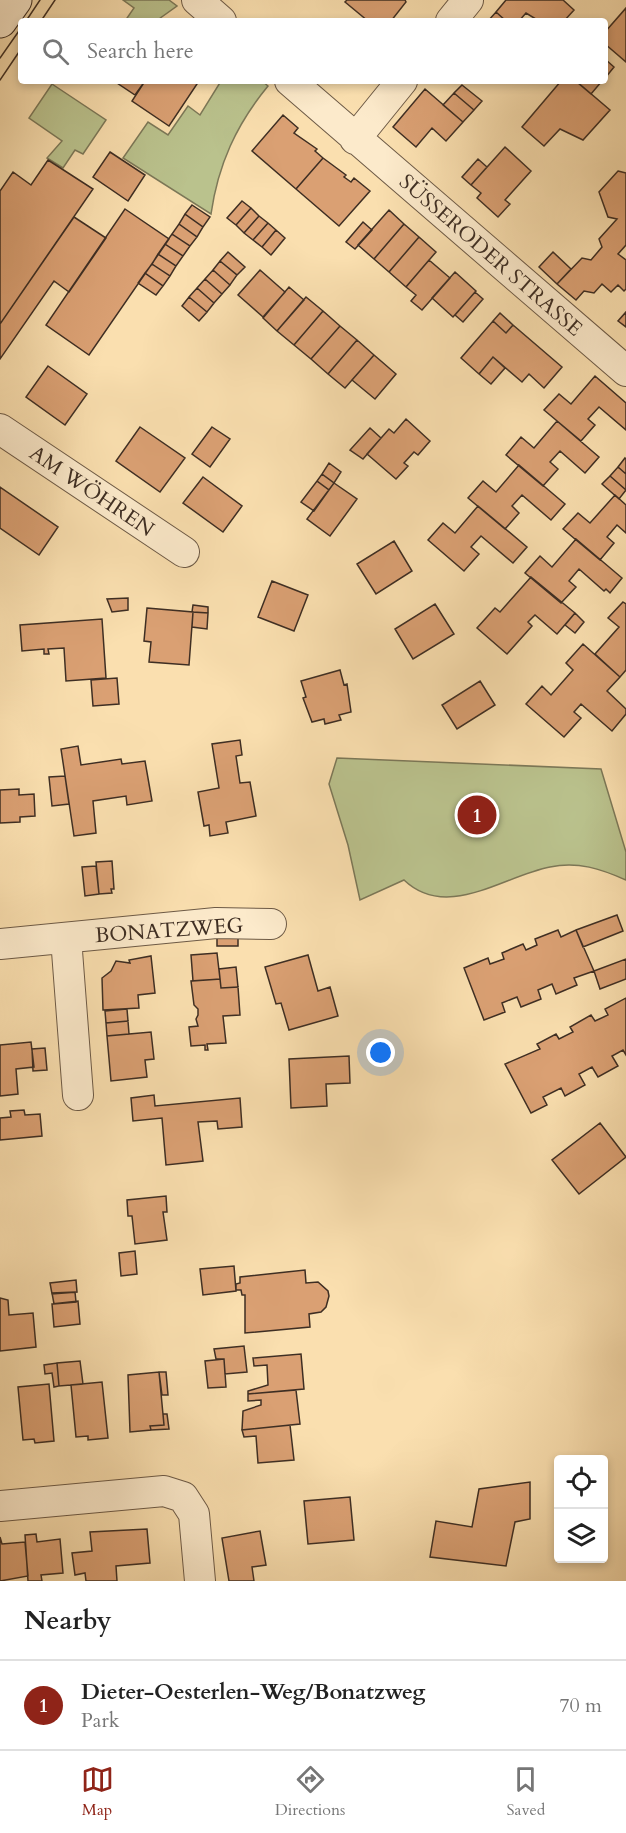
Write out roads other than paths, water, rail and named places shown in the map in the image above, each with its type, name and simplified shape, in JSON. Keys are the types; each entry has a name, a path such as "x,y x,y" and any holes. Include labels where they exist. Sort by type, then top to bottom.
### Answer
{"main road":[{"path":"0,21 15,0"}],"street":[{"path":"197,0 218,18"},
{"path":"453,18 468,0"},
{"name":"SÜSSERODER STRASSE","path":"293,84 626,371"},
{"path":"355,139 400,84"},
{"name":"AM WÖHREN","path":"0,429 184,552"},
{"name":"BONATZWEG","path":"0,944 216,923 271,924"},
{"name":"BONATZWEG","path":"66,938 78,1095"},
{"path":"0,1506 164,1491 183,1497 194,1514 200,1581"}],"tram line":[{"path":"28,18 40,0"},
{"path":"43,18 55,0"},
{"path":"0,58 18,32"},
{"path":"0,80 18,53"}],"place":[{"name":"Dieter-Oesterlen-Weg/Bonatzweg","path":"477,815"}]}
